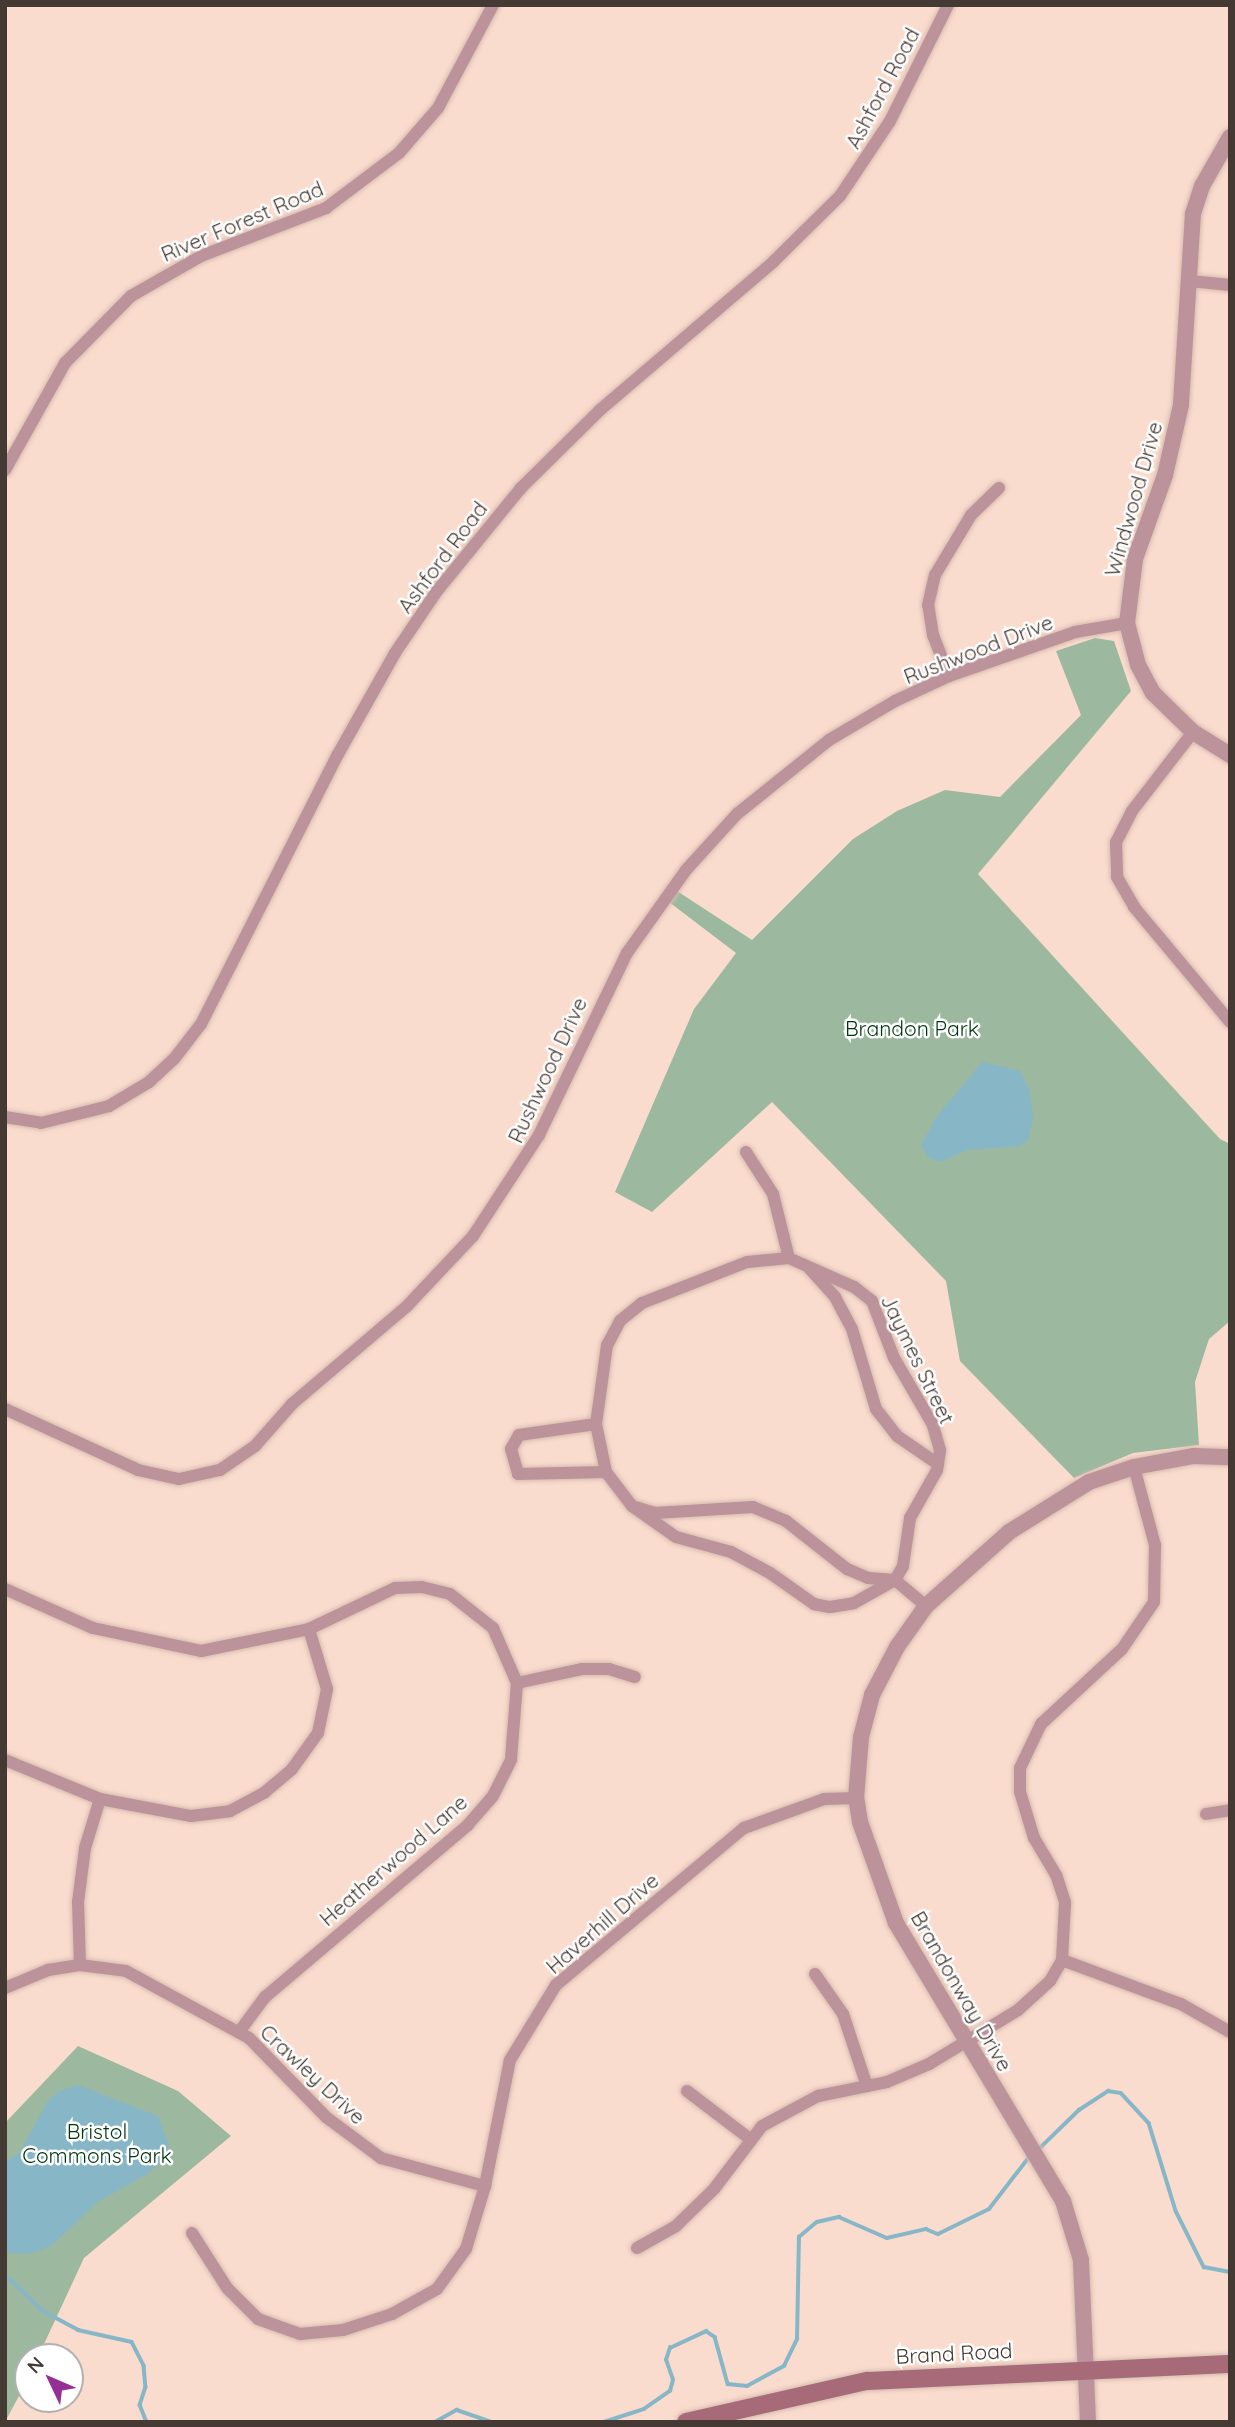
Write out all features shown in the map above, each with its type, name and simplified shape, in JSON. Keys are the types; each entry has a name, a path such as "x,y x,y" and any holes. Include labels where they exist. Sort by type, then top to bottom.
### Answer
{"main road":[{"name":"Brand Road","path":"686,2422 867,2381 1230,2364"}],"street":[{"name":"River Forest Road","path":"5,470 65,363 131,296 201,256 326,208 400,153 438,108 493,5"},
{"name":"Ashford Road","path":"5,1117 41,1123 109,1106 149,1082 174,1059 201,1024 348,737 395,653 437,591 521,488 600,410 773,262 840,196 890,121 948,5"},
{"name":"Windwood Drive","path":"1230,137 1202,186 1193,213 1181,405 1165,475 1135,559 1127,623 1138,665 1153,693 1193,732 1230,755"},
{"path":"1190,281 1230,285"},
{"path":"949,676 933,635 928,605 935,575 971,515 999,488"},
{"name":"Rushwood Drive","path":"5,1409 138,1470 179,1479 220,1470 255,1446 292,1404 429,1285 473,1236 540,1135 627,953 703,850 761,792 820,746 872,714 949,676 1075,632 1127,623"},
{"path":"1193,732 1132,811 1116,842 1117,877 1134,907 1230,1022"},
{"path":"746,1152 773,1194 789,1258"},
{"name":"Jaymes Street","path":"606,1472 596,1424 607,1345 621,1321 642,1303 747,1262 789,1258 854,1287 872,1301 894,1359 933,1425 938,1464"},
{"name":"Jaymes Street","path":"807,1266 835,1297 852,1329 876,1409 897,1436 938,1464"},
{"path":"596,1424 519,1436 510,1449 518,1474 606,1472 632,1506 676,1537 731,1552 751,1562 814,1604 830,1607 854,1603 895,1580 903,1566 910,1518 938,1464"},
{"name":"Brandonway Drive","path":"1088,2422 1081,2260 1063,2202 896,1923 860,1822 856,1798 861,1737 872,1695 897,1647 926,1605 1009,1532 1089,1482 1134,1467 1194,1456 1230,1457"},
{"path":"637,2248 676,2226 715,2189 762,2126 818,2096 867,2085 929,2064 1018,2010 1050,1981 1062,1960 1065,1902 1056,1875 1034,1838 1020,1792 1020,1768 1041,1724 1122,1649 1154,1602 1155,1545 1134,1467"},
{"path":"632,1506 655,1513 753,1507 786,1521 847,1569 868,1578 895,1580 926,1605"},
{"name":"Heatherwood Lane","path":"5,1589 93,1628 201,1651 309,1629 395,1588 422,1587 450,1594 493,1628 517,1683 511,1760 493,1796 468,1825 265,1997 239,2032"},
{"path":"5,1760 100,1799 191,1816 230,1811 265,1792 292,1769 318,1733 327,1689 309,1629"},
{"path":"517,1683 582,1670 609,1669 635,1677"},
{"name":"Haverhill Drive","path":"192,2233 228,2288 258,2319 300,2334 344,2330 392,2315 437,2289 466,2249 485,2186 510,2060 556,1985 744,1828 824,1799 856,1798"},
{"path":"80,1965 78,1902 85,1848 100,1799"},
{"path":"1206,1814 1230,1810"},
{"path":"1062,1960 1181,2004 1230,2032"},
{"name":"Crawley Drive","path":"5,1988 48,1970 80,1965 126,1971 239,2032 296,2081 326,2117 381,2158 485,2186"},
{"path":"815,1973 843,2014 867,2085"},
{"path":"687,2091 750,2139"}],"green space":[{"name":"Brandon Park","path":"1095,638 1114,641 1131,691 978,874 1220,1139 1230,1144 1230,1321 1209,1339 1195,1382 1199,1445 1133,1453 1074,1478 960,1361 946,1281 772,1102 652,1212 615,1192 694,1009 736,953 669,902 677,891 752,940 853,839 897,811 945,790 1000,797 1081,715 1056,651"},
{"name":"Bristol Commons Park","path":"78,2046 178,2091 231,2136 84,2258 45,2343 14,2343 14,2405 5,2422 5,2123"}],"water":[{"path":"982,1062 1020,1071 1029,1089 1033,1116 1029,1139 1020,1146 967,1150 940,1162 928,1157 921,1145 937,1116"},
{"path":"78,2085 158,2116 169,2145 165,2158 146,2175 99,2201 50,2247 28,2254 5,2252 5,2162 20,2152 47,2102 59,2091"}],"waterway":[{"path":"1039,2149 1079,2110 1108,2091 1121,2093 1149,2123 1176,2211 1204,2267 1230,2272"},
{"path":"604,2422 644,2409 670,2391 673,2380 666,2360 670,2348 706,2331 715,2337 728,2384 747,2386 784,2366 797,2339 799,2237 817,2222 839,2217 887,2238 926,2229 938,2234 989,2209 1030,2156"},
{"path":"5,2280 10,2279 43,2311 78,2330 132,2342 144,2366 146,2387 140,2405 147,2422"},
{"path":"435,2422 457,2410 491,2422"}]}
